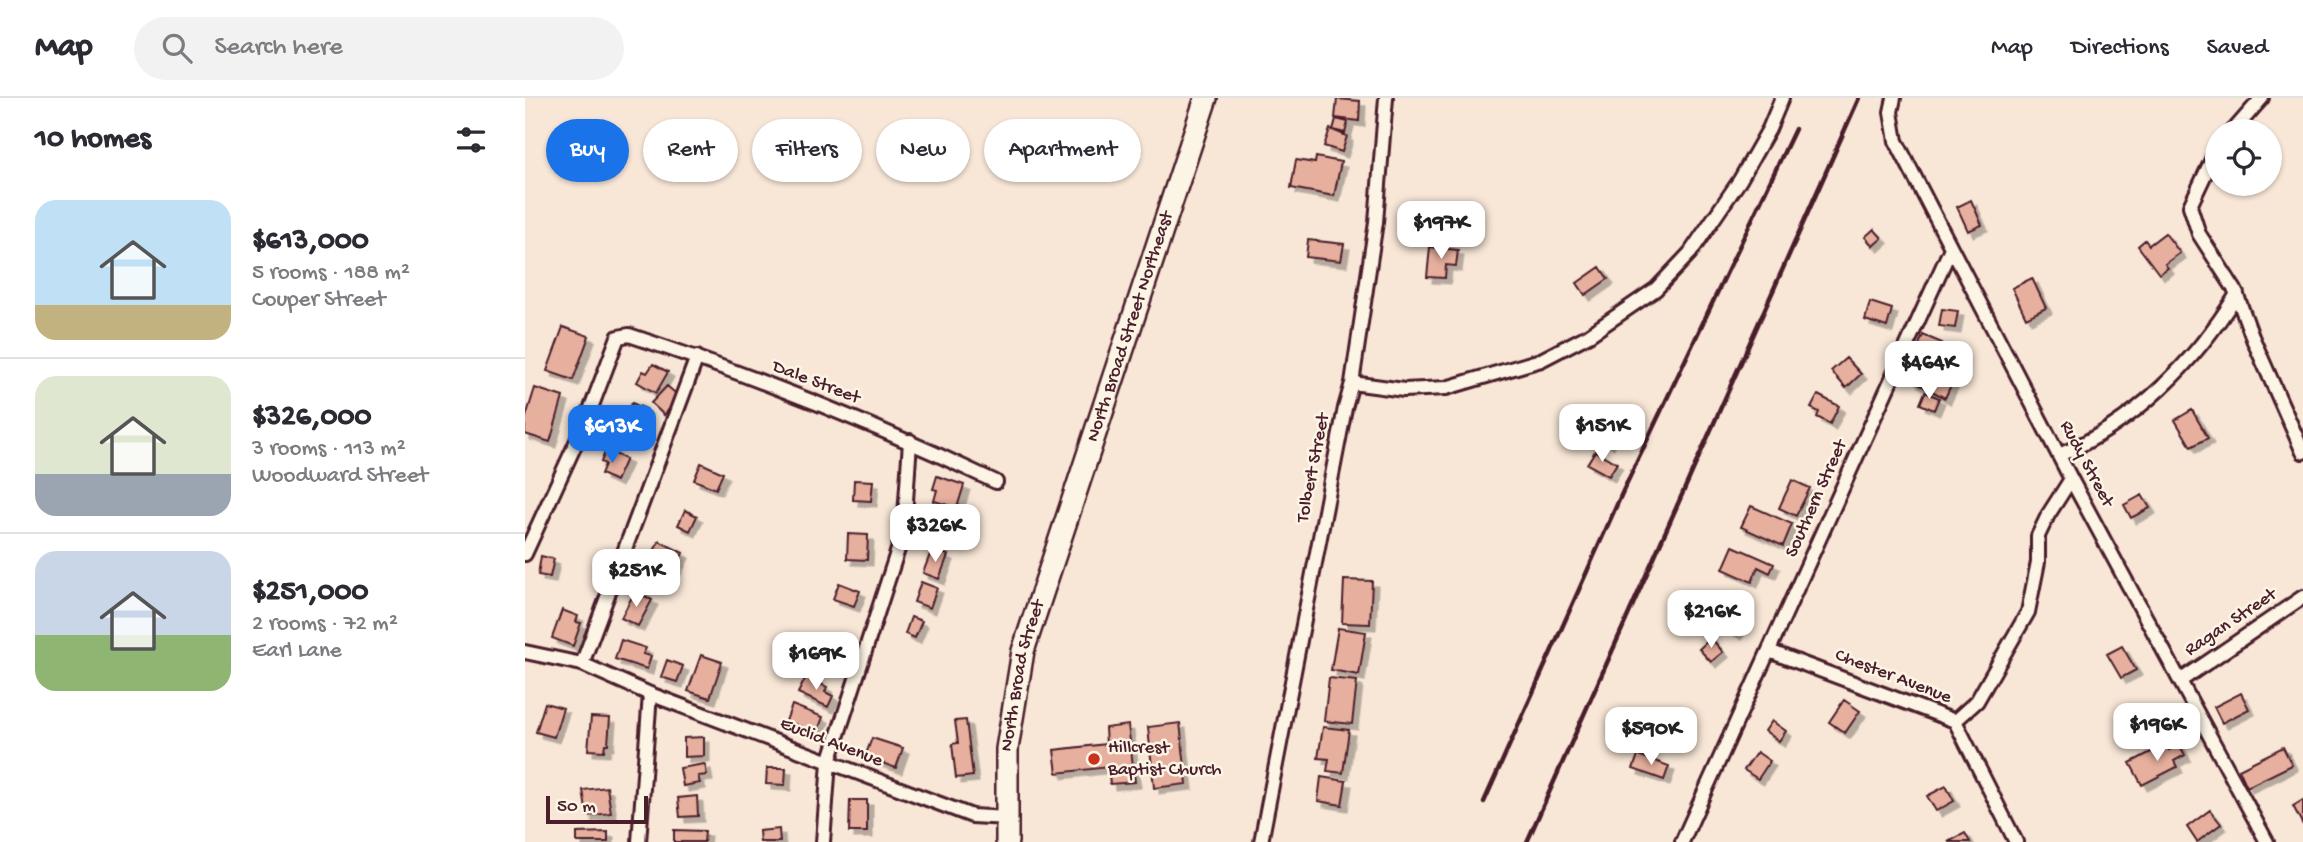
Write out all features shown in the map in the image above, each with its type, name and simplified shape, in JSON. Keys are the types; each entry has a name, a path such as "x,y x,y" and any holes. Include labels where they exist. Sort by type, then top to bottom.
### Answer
{"main road":[{"name":"North Broad Street Northeast","path":"1066,515 1206,98"},
{"name":"North Broad Street","path":"1007,842 1007,749 1023,651 1066,515"}],"street":[{"name":"Tolbert Street","path":"1261,842 1352,383 1376,222 1387,98"},
{"path":"1352,383 1404,390 1446,388 1541,360 1589,335 1656,289 1690,253 1740,180 1783,98"},
{"name":"Rudy Street","path":"1894,98 1891,112 1896,141 2071,479 2267,842"},
{"path":"2244,119 2262,98"},
{"path":"2205,174 2190,206 2199,234 2237,294 2253,339 2303,452"},
{"name":"Southern Street","path":"1682,842 1951,248"},
{"path":"2059,455 2087,443 2162,387 2224,315 2237,294"},
{"name":"Dale Street","path":"525,554 586,421 618,337 629,335 697,357 909,441 996,482"},
{"path":"582,664 697,357"},
{"path":"823,842 829,762 904,531 909,441"},
{"path":"1955,721 1977,701 2028,612 2038,562 2038,536 2071,479"},
{"name":"Ragan Street","path":"2180,681 2303,597"},
{"name":"Chester Avenue","path":"1769,651 1955,721 2016,842"},
{"name":"Euclid Avenue","path":"525,652 582,664 650,695 972,817 1007,818"},
{"path":"639,842 650,695"}],"building":[{"path":"1337,99 1360,101 1359,121 1335,118"},
{"path":"1336,119 1348,122 1345,133 1333,130"},
{"path":"1330,129 1347,136 1342,152 1324,146"},
{"path":"1316,157 1341,162 1334,196 1291,188 1296,160 1315,163"},
{"path":"1971,200 1982,225 1968,231 1957,207"},
{"path":"1874,229 1882,238 1873,246 1865,237"},
{"path":"2165,233 2180,253 2165,264 2168,268 2159,274 2138,246 2145,240 2149,245"},
{"path":"1308,240 1344,244 1341,261 1306,257"},
{"path":"1430,247 1458,250 1456,266 1446,265 1445,278 1427,277"},
{"path":"1600,267 1608,279 1585,295 1577,283"},
{"path":"2032,278 2046,308 2026,318 2012,288"},
{"path":"1870,302 1892,309 1887,327 1865,320"},
{"path":"1942,309 1958,311 1955,328 1939,326"},
{"path":"563,327 589,336 573,380 547,371"},
{"path":"1923,335 1942,343 1936,355 1918,347"},
{"path":"1846,358 1861,374 1846,388 1831,371"},
{"path":"653,364 668,372 656,393 637,382 643,371 647,373"},
{"path":"1921,365 1953,381 1945,398 1913,381"},
{"path":"667,386 680,397 664,415 651,403"},
{"path":"535,388 563,397 550,442 525,434 525,420"},
{"path":"1925,392 1939,398 1934,410 1920,404"},
{"path":"1818,395 1839,406 1830,424 1817,417 1819,412 1811,408"},
{"path":"632,403 646,409 632,444 617,438 621,428 616,426 621,416 625,418"},
{"path":"1608,407 1624,416 1608,443 1593,434"},
{"path":"2192,410 2208,438 2191,447 2175,420"},
{"path":"606,450 626,459 616,481 601,474 605,464 601,462"},
{"path":"1595,451 1617,463 1609,476 1587,464"},
{"path":"701,463 723,473 716,489 694,480"},
{"path":"937,476 964,485 955,514 946,512 948,505 934,501 937,490 933,489"},
{"path":"854,480 873,481 871,501 853,500"},
{"path":"1792,480 1810,488 1796,516 1779,508"},
{"path":"2142,495 2150,508 2131,518 2124,505"},
{"path":"1751,506 1792,524 1783,546 1741,527"},
{"path":"685,510 697,516 690,531 678,525"},
{"path":"942,514 959,520 950,543 933,537"},
{"path":"848,534 868,535 867,560 847,559"},
{"path":"659,541 683,553 675,569 651,557"},
{"path":"1733,546 1774,564 1770,573 1758,567 1752,582 1723,569"},
{"path":"932,549 948,555 939,579 923,573"},
{"path":"541,556 554,559 550,577 538,575"},
{"path":"1344,580 1372,581 1370,624 1342,623"},
{"path":"921,582 937,588 930,608 914,602"},
{"path":"839,583 860,591 854,606 833,599"},
{"path":"635,591 652,600 638,626 621,618"},
{"path":"1724,606 1745,619 1736,634 1714,621"},
{"path":"562,610 578,616 576,622 581,623 573,646 552,638"},
{"path":"911,617 922,621 915,638 905,634"},
{"path":"1338,628 1366,632 1359,675 1331,670"},
{"path":"1711,638 1723,652 1711,662 1699,649"},
{"path":"823,639 844,649 834,670 813,661"},
{"path":"621,640 646,648 643,654 651,656 647,669 615,659"},
{"path":"2122,646 2136,670 2121,678 2107,654"},
{"path":"701,655 722,662 710,698 688,691"},
{"path":"667,660 683,666 677,682 661,677"},
{"path":"806,677 827,687 825,692 833,696 828,707 798,693"},
{"path":"1329,678 1357,681 1352,724 1324,721"},
{"path":"2241,693 2249,709 2222,723 2214,707"},
{"path":"1844,700 1860,711 1845,733 1829,722"},
{"path":"545,703 563,708 554,737 536,732"},
{"path":"792,705 823,717 817,733 786,721"},
{"path":"591,717 610,718 608,744 605,744 604,751 588,750"},
{"path":"966,720 973,776 956,778 952,744 958,743 955,721"},
{"path":"1772,721 1786,731 1779,741 1765,731"},
{"path":"1180,723 1187,784 1154,788 1148,727"},
{"path":"1683,724 1685,739 1665,742 1663,727"},
{"name":"Hillcrest Baptist Church","path":"1128,725 1135,782 1110,784 1108,767 1057,773 1054,750 1106,744 1105,728"},
{"path":"1323,727 1349,730 1343,773 1327,771 1329,759 1318,758"},
{"path":"704,737 704,756 684,757 684,738"},
{"path":"872,738 903,748 896,768 865,757"},
{"path":"2166,744 2169,750 2179,744 2185,755 2174,761 2177,767 2142,785 2130,763"},
{"path":"2283,747 2292,765 2247,787 2239,769"},
{"path":"1757,752 1770,761 1758,779 1744,770"},
{"path":"1638,755 1669,766 1664,780 1633,769"},
{"path":"705,764 707,775 698,776 700,783 683,786 680,768"},
{"path":"767,768 786,768 785,785 766,784"},
{"path":"1321,777 1346,781 1342,805 1318,801"},
{"path":"1946,786 1954,801 1936,811 1927,796"},
{"path":"607,787 611,813 587,816 583,790"},
{"path":"697,796 698,816 680,817 678,798"},
{"path":"850,800 867,800 867,832 849,832"},
{"path":"2303,800 2303,825 2293,806"},
{"path":"2210,810 2221,824 2197,842 2187,827"},
{"path":"779,829 780,842 760,842 759,831"},
{"path":"674,830 705,831 704,842 674,842"},
{"path":"608,832 608,842 577,842 577,833"},
{"path":"1965,833 1970,842 1948,842"}],"railway":[{"path":"1527,842 1859,98"},
{"path":"1484,802 1623,491 1795,129"}],"place":[{"name":"Hillcrest Baptist Church","path":"1094,759"}]}
